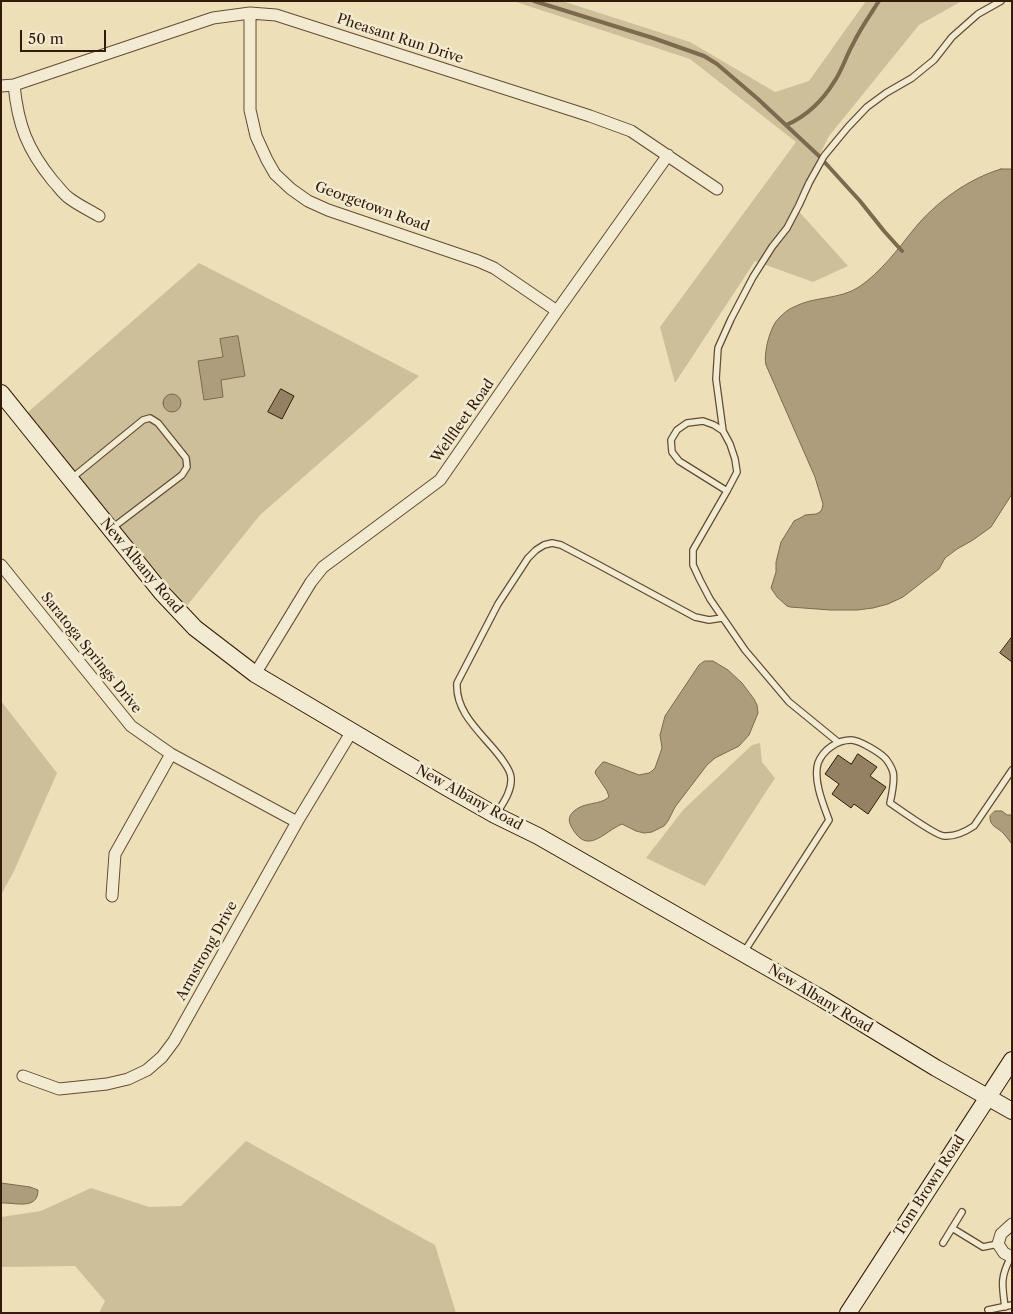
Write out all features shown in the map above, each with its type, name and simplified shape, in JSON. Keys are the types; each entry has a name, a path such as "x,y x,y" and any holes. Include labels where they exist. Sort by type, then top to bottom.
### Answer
{"street":[{"name":"Pheasant Run Drive","path":"1,86 14,85 213,18 250,13 276,14 590,116 630,131 718,189"},
{"name":"Georgetown Road","path":"250,13 250,110 256,136 275,174 308,201 328,210 494,268 557,311"},
{"path":"14,85 20,123 27,142 42,168 67,197 99,216"},
{"name":"Wellfleet Road","path":"255,674 311,582 323,567 440,480 668,155"},
{"name":"New Albany Road","path":"1,393 162,593 195,628 255,674 446,787 538,836 743,953 1012,1111"},
{"name":"Saratoga Springs Drive","path":"2,566 131,726 172,754 297,822"},
{"name":"Armstrong Drive","path":"23,1076 59,1088 107,1084 128,1079 147,1070 162,1057 174,1041 297,822 352,730"},
{"path":"112,896 115,854 172,754"},
{"name":"Tom Brown Road","path":"848,1313 1012,1060"},
{"path":"1011,1257 1004,1253 998,1244 1001,1234 1012,1224"}],"lane":[{"path":"838,742 789,702 744,650 710,599 692,566 693,550 737,472 730,444 723,431 716,379 718,348 753,277 787,228 824,156 867,107 912,78 934,60 952,38 978,14 1002,1"},
{"path":"70,479 143,420 150,418 158,423 186,458 187,467 182,474 110,529"},
{"path":"723,431 703,421 687,423 677,430 671,440 672,452 679,461 726,491"},
{"path":"496,815 508,793 512,777 508,766 462,709 458,700 457,683 498,604 528,558 536,550 552,543 561,545 695,617 709,620 722,618"},
{"path":"743,953 829,820 817,779 818,763 827,750 838,742 853,740 886,759 893,772 893,792 890,803 942,836 951,836 965,832 974,826 1012,770"},
{"path":"942,1243 962,1212"},
{"path":"952,1228 984,1247 998,1244"},
{"path":"1005,1307 1001,1282 1011,1257"},
{"path":"988,1310 1012,1306"}],"shaded area":[{"path":"513,1 562,1 690,42 775,92 809,81 866,1 962,1 919,25 829,136 794,206 848,266 813,282 755,261 675,383 660,327 796,142 690,59"},
{"path":"1001,169 1012,169 1012,494 991,527 945,558 939,569 903,597 888,604 857,610 830,610 787,606 771,588 781,542 794,521 805,515 820,512 823,504 815,477 766,365 766,347 770,333 779,318 792,308 810,301 843,294 859,287 882,267 923,219 942,201 965,185"},
{"path":"199,263 419,376 260,515 186,607 27,413"},
{"path":"238,336 245,376 221,380 223,397 204,400 198,361 223,357 220,339"},
{"path":"172,394 178,397 181,403 178,409 172,412 166,409 163,403 166,397"},
{"path":"705,661 713,661 728,670 742,683 754,699 758,713 749,735 739,746 715,758 707,765 675,807 664,826 652,832 644,833 622,824 595,840 583,840 571,826 569,820 571,815 582,806 601,802 609,797 595,773 596,770 603,762 639,775 649,773 655,768 662,748 660,735 665,716 699,665"},
{"path":"1,701 57,773 14,871 1,895"},
{"path":"760,743 762,762 775,778 705,886 646,858 683,810 752,745"},
{"path":"995,811 1002,811 1007,815 1012,815 1012,844 991,822 990,816"},
{"path":"246,1141 435,1245 456,1313 99,1313 105,1301 75,1266 1,1267 1,1217 41,1211 91,1188 149,1207 181,1206"},
{"path":"1,1183 38,1190 37,1197 34,1201 24,1204 1,1203"}],"building":[{"path":"281,389 294,396 282,419 268,412"},
{"path":"1012,637 1012,662 1000,653"},
{"path":"858,754 877,767 870,776 886,787 868,814 854,804 851,808 832,794 839,784 825,774 838,755 851,764"}],"waterway":[{"path":"534,1 653,38 704,56 717,64 819,156 902,251"},
{"path":"786,125 807,113 830,89 859,33 879,1"}]}
